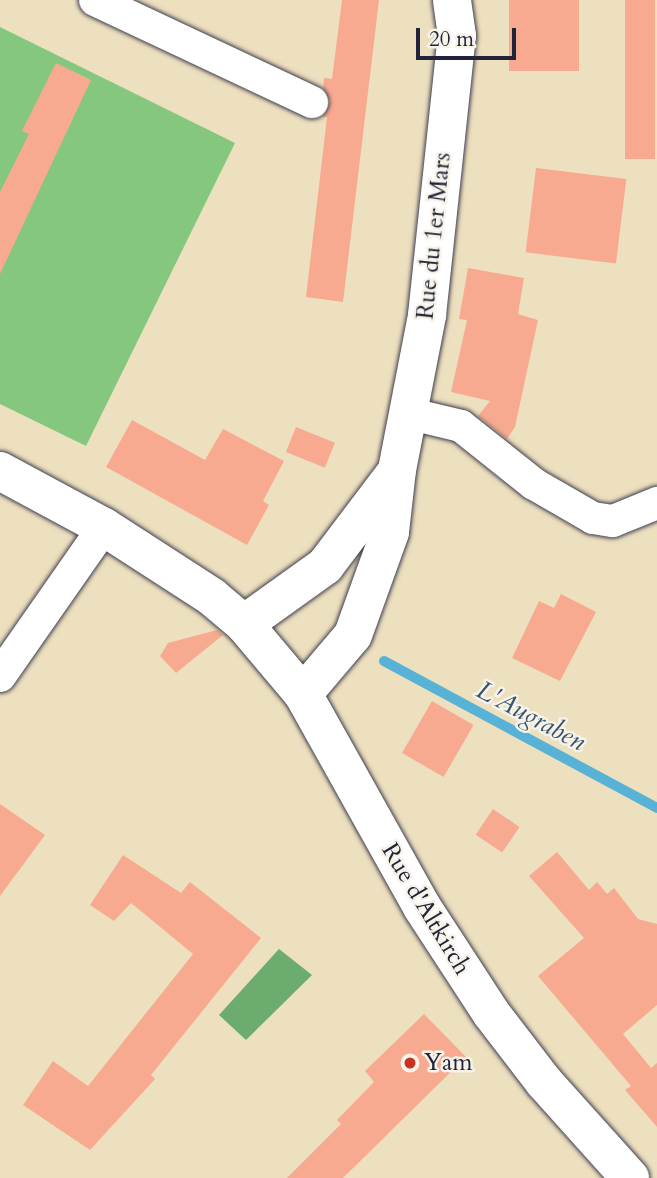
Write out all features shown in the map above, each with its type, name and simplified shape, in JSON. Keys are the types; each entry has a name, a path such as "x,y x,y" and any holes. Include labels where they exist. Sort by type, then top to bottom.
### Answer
{"main road":[{"name":"Rue du 1er Mars","path":"303,694 353,635 390,532 397,470 411,414 427,316 457,37 452,0"},
{"name":"Rue du 1er Mars","path":"244,624 325,566 397,470"},
{"name":"Rue d'Altkirch","path":"0,471 104,527 212,597 244,624 303,694 452,956 544,1082 631,1178"}],"street":[{"path":"95,0 312,102"},
{"path":"411,414 461,426 534,484 593,518 613,521 657,503"},
{"path":"0,676 104,527"}],"green space":[{"path":"0,27 235,143 86,446 0,404"},
{"path":"279,949 312,975 246,1040 219,1015"}],"building":[{"path":"342,0 379,0 343,302 306,297 327,117 323,117 330,101 323,88 324,78 332,79"},
{"path":"509,0 579,0 579,71 509,71"},
{"path":"625,0 655,0 655,159 625,159"},
{"path":"56,63 91,80 0,274 0,192 29,134 22,131"},
{"path":"536,168 626,179 616,263 526,252"},
{"path":"468,268 524,278 518,314 538,320 515,427 507,439 478,416 490,401 451,392 467,320 459,319"},
{"path":"132,420 205,460 223,429 284,461 263,501 269,505 247,545 106,467"},
{"path":"296,427 335,443 325,468 286,452"},
{"path":"561,594 596,612 560,681 512,658 539,601 554,608"},
{"path":"217,630 223,635 176,673 160,656 168,643"},
{"path":"432,701 474,725 444,777 402,753"},
{"path":"0,804 45,835 0,896"},
{"path":"493,809 520,827 502,853 476,835"},
{"path":"557,852 589,890 597,882 607,894 614,888 638,919 657,924 657,1005 623,1034 651,1068 657,1063 657,1127 625,1090 631,1086 538,976 584,938 529,876"},
{"path":"123,855 181,893 190,882 261,938 151,1075 155,1079 90,1150 23,1105 53,1061 88,1086 193,954 131,903 114,921 90,905"},
{"path":"424,1014 466,1057 343,1178 287,1178 341,1124 337,1120 374,1082 365,1071"}],"waterway":[{"name":"L'Augraben","path":"384,661 657,808"}],"place":[{"name":"Yam","path":"410,1063"}]}
